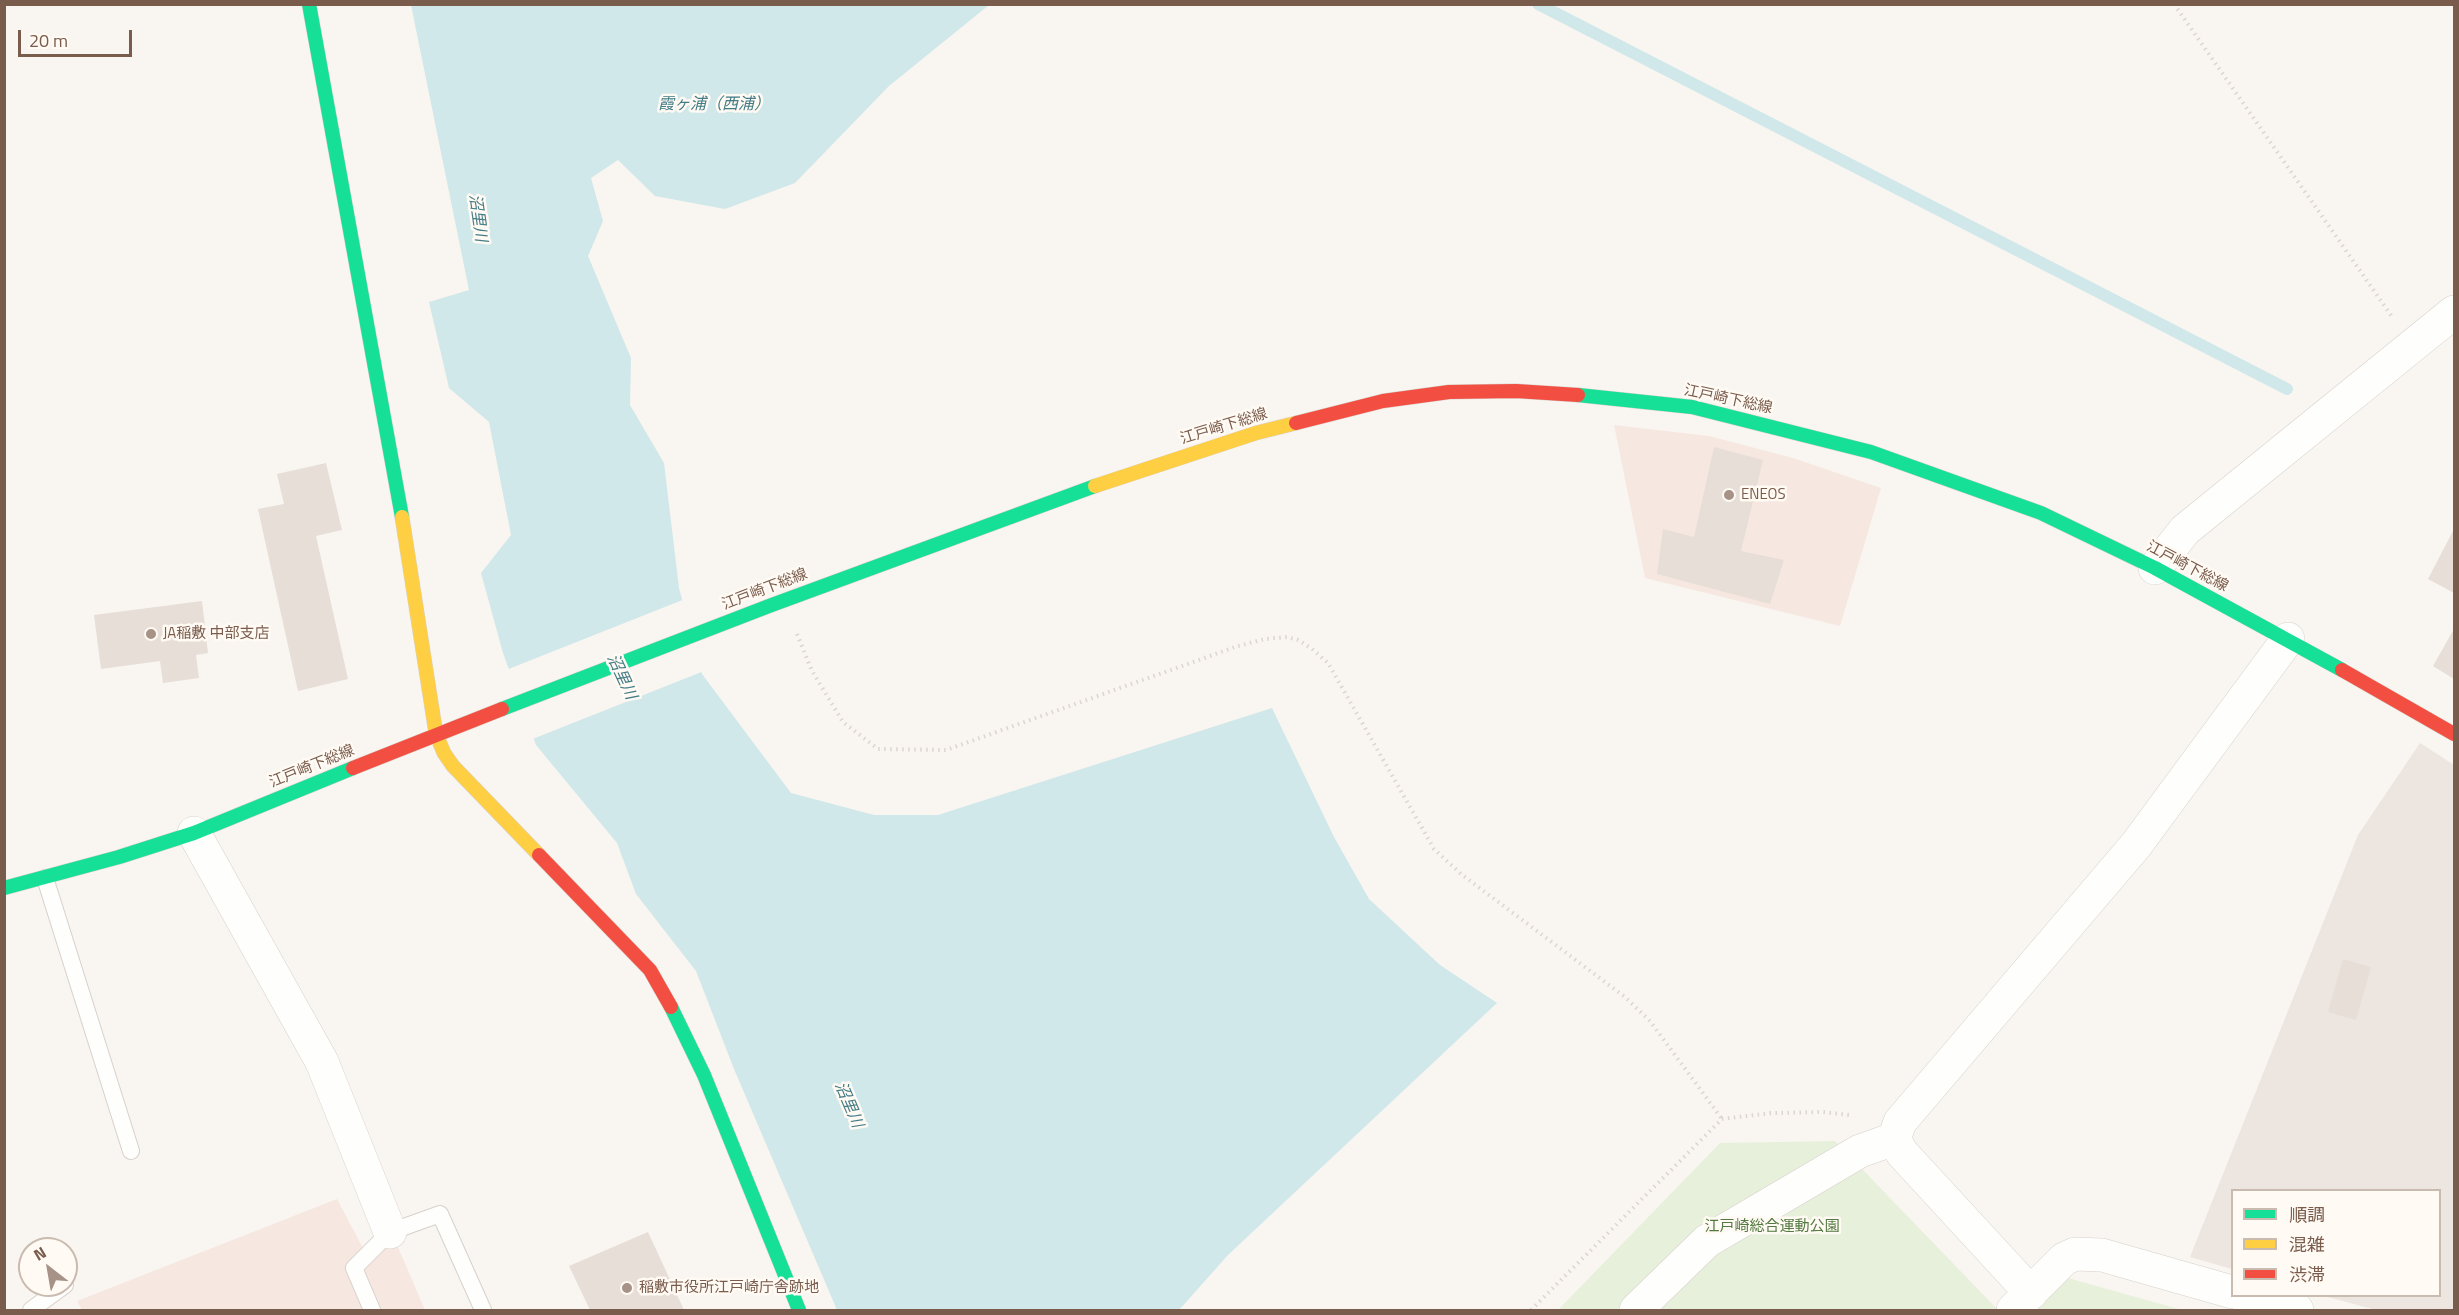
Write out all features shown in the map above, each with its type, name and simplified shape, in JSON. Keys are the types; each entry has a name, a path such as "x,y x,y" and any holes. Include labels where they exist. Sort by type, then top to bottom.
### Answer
{"main road":[{"path":"309,4 393,456 436,734 444,753 453,766 650,970 675,1014 704,1075 799,1311"},
{"name":"江戸崎下総線","path":"4,888 194,833 436,734 782,600 1115,478 1224,444 1383,401 1449,392 1516,391 1603,397 1692,407 1871,452 2042,513 2155,568 2288,639 2454,734"}],"street":[{"path":"2155,568 2185,530 2454,312"},
{"path":"1636,1311 1707,1241 1897,1131 2136,845 2288,639"},
{"path":"194,833 322,1062 390,1232"},
{"path":"1897,1131 1909,1160 2022,1302 2064,1258 2089,1253 2231,1292"},
{"path":"2248,1297 2297,1311"}],"lane":[{"path":"45,878 131,1151"},
{"path":"372,1311 354,1268 390,1232 440,1214 483,1311"},
{"path":"31,1311 49,1297"}],"path":[{"path":"2174,4 2412,345"},
{"path":"782,600 812,671 843,722 878,749 946,750 1238,646 1265,639 1287,637 1298,640 1328,663 1434,849 1461,874 1625,997 1650,1021 1722,1119"},
{"path":"1531,1311 1722,1119 1771,1113 1823,1112 1897,1131"}],"shaded area":[{"path":"1614,425 1709,436 1793,458 1881,488 1840,626 1645,578"},
{"path":"2420,743 2454,765 2454,1310 2376,1310 2328,1297 2441,1297 2441,1189 2231,1189 2231,1269 2190,1257 2358,835"},
{"path":"337,1199 364,1250 394,1238 425,1310 82,1310 77,1301"}],"green space":[{"name":"江戸崎総合運動公園","path":"1835,1141 1998,1310 1558,1310 1720,1143"},
{"path":"2068,1278 2182,1310 2036,1310"}],"water":[{"path":"411,5 989,5 889,86 795,183 725,209 655,196 618,160 591,178 603,221 588,256 631,358 630,405 664,463 679,588 702,674 791,793 874,815 938,815 1272,708 1334,837 1369,899 1440,965 1497,1003 1228,1255 1179,1310 837,1310 734,1069 696,971 636,894 617,843 536,745 503,653 481,573 511,535 489,422 449,388 429,302 469,290"}],"pier":[{"path":"685,599 704,671 530,740 506,670"}],"building":[{"name":"ENEOS","path":"1714,447 1763,460 1741,551 1784,560 1770,604 1657,574 1663,529 1694,537"},
{"path":"326,463 342,530 316,536 348,679 298,691 258,509 284,504 277,474"},
{"path":"2454,529 2454,593 2428,579"},
{"name":"JA稲敷 中部支店","path":"202,601 208,653 196,655 199,678 163,683 160,661 101,669 94,615"},
{"path":"2454,629 2454,679 2433,666"},
{"path":"2343,959 2371,967 2356,1020 2328,1012"},
{"name":"稲敷市役所江戸崎庁舎跡地","path":"648,1232 684,1310 590,1310 569,1266"}],"waterway":[{"path":"1538,4 2287,389"}],"traffic: fast":[{"path":"309,4 402,517"},
{"path":"1578,395 1692,407 1871,452 2041,513 2155,568 2342,670"},
{"path":"502,709 769,606 1095,486"},
{"path":"4,888 119,857 194,833 353,768"},
{"path":"671,1007 704,1075 799,1310"}],"traffic: slow":[{"path":"1095,486 1256,433 1296,423"},
{"path":"402,517 436,734 444,753 453,766 539,855"}],"traffic: jam":[{"path":"1296,423 1383,401 1449,392 1516,391 1578,395"},
{"path":"2342,670 2454,734"},
{"path":"353,768 502,709"},
{"path":"539,855 650,970 671,1007"}],"place":[{"name":"ENEOS","path":"1729,495"},
{"name":"JA稲敷 中部支店","path":"151,634"},
{"name":"稲敷市役所江戸崎庁舎跡地","path":"627,1288"}],"water label":[{"name":"霞ヶ浦（西浦）","path":"714,105"},
{"name":"沼里川","path":"477,218"},
{"name":"沼里川","path":"621,677"},
{"name":"沼里川","path":"848,1105"}]}
